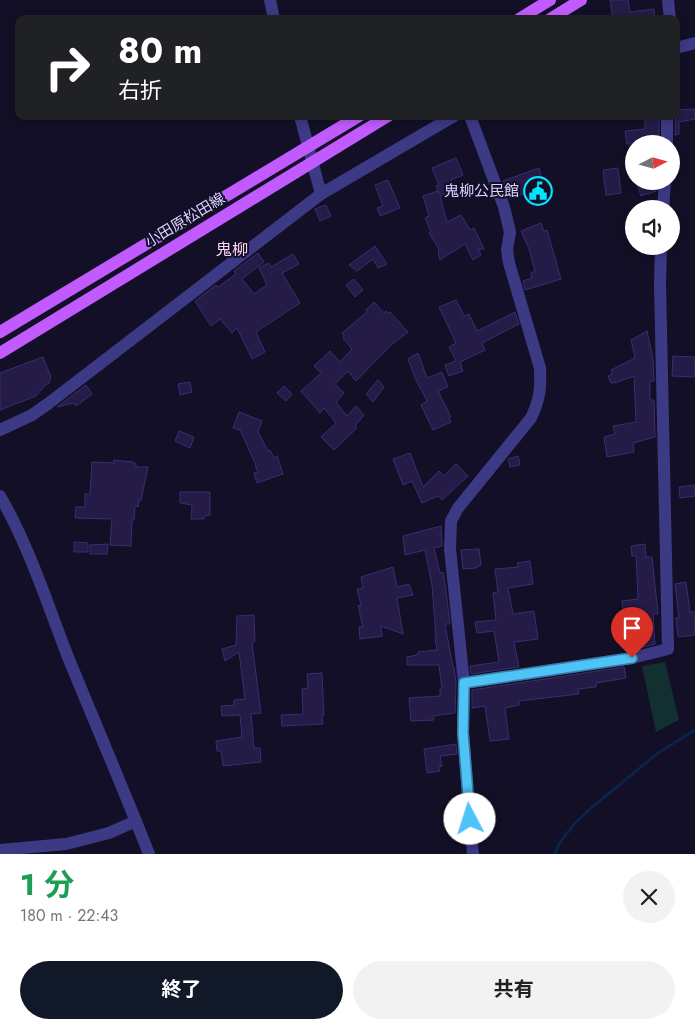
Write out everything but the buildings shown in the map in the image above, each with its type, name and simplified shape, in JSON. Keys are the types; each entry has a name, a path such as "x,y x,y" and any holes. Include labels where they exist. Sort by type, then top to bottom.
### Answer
{"main road":[{"path":"526,15 550,0"},
{"path":"556,15 580,0"},
{"name":"小田原松田線","path":"0,332 352,120"},
{"name":"小田原松田線","path":"0,353 382,120"}],"street":[{"path":"270,0 273,15"},
{"path":"668,0 670,15"},
{"path":"680,47 695,43"},
{"path":"301,120 321,194"},
{"path":"0,430 32,415 49,403 321,194 447,120"},
{"path":"471,120 504,207 510,232 507,250 509,263 540,368 541,384 538,402 531,418 458,508 451,521 450,549 464,683 463,733 473,854"},
{"path":"667,120 667,135"},
{"path":"464,683 632,658 668,649 660,285 662,255"},
{"path":"0,496 10,513 32,565 95,724 150,854"},
{"path":"0,850 66,844 109,832 136,821"}],"green space":[{"path":"665,662 679,720 656,732 642,666"}],"waterway":[{"path":"555,854 559,844 574,824 591,808 658,753 695,730"}],"place":[{"name":"鬼柳公民館","path":"538,191"}],"district":[{"name":"鬼柳","path":"232,249"}],"route":[{"path":"470,819 463,733 464,683 632,658"}]}
